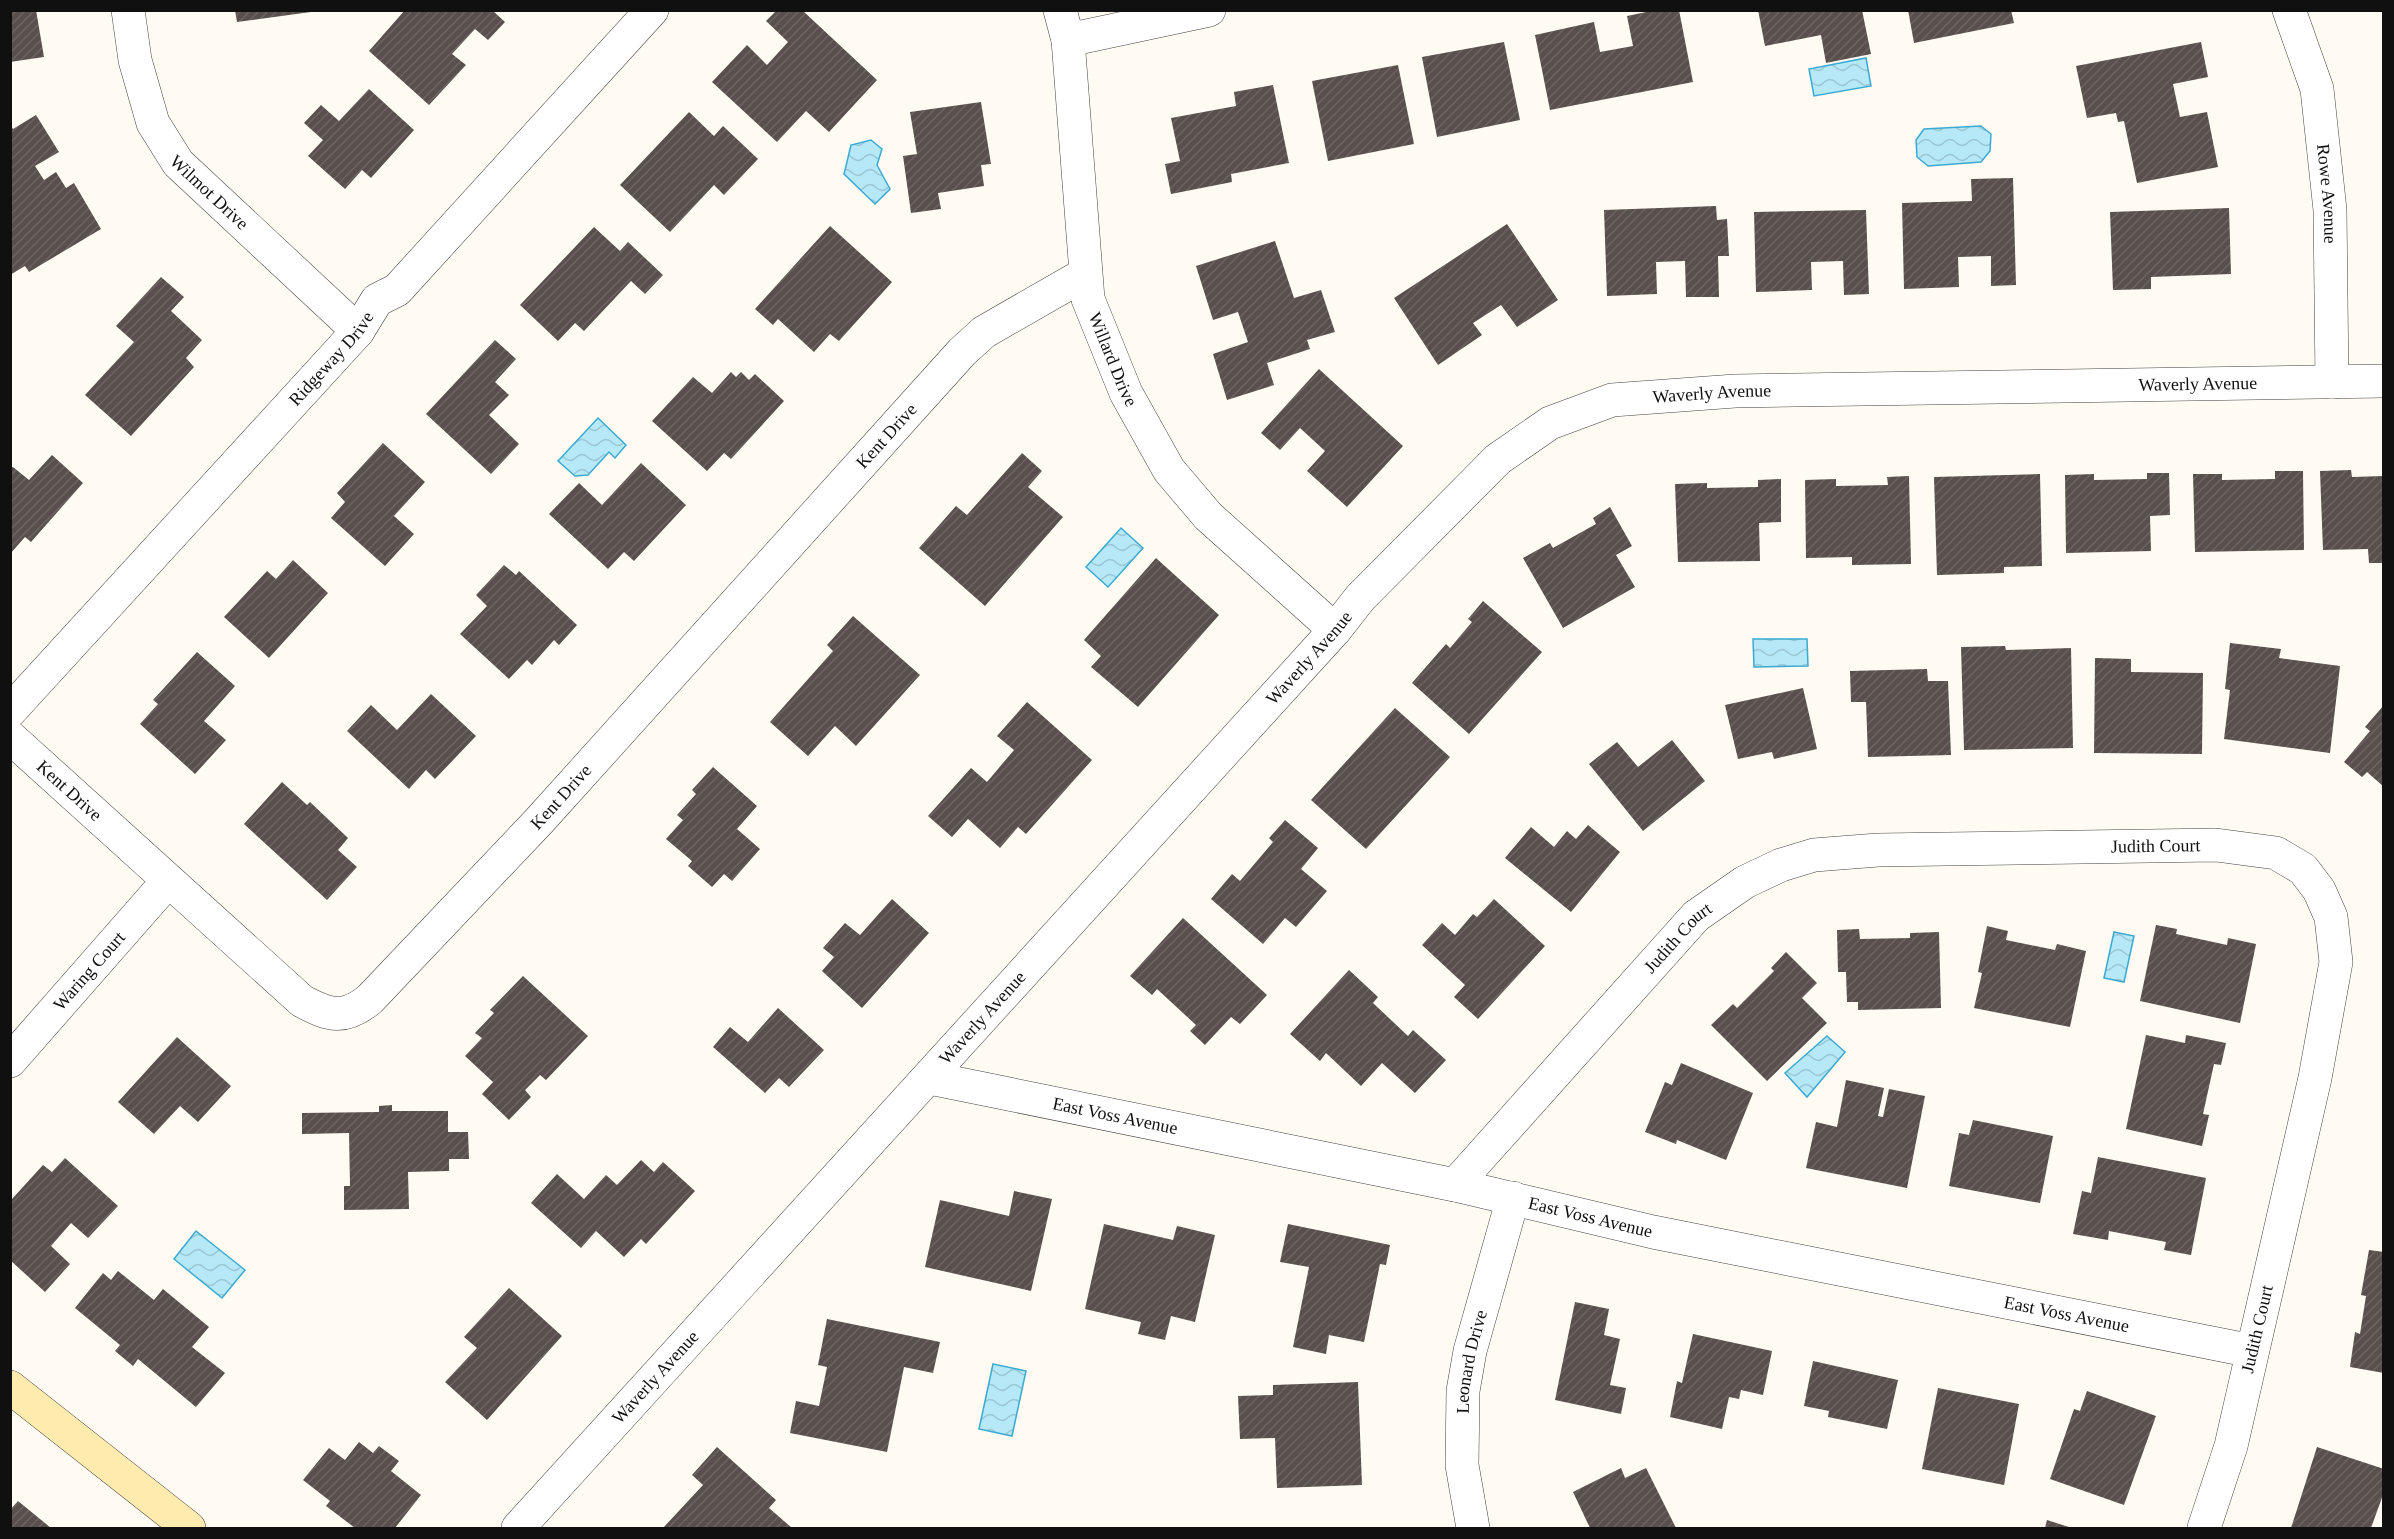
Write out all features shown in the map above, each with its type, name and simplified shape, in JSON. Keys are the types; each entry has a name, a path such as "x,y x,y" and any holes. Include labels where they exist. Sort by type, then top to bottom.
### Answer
{"main road":[{"path":"10,1387 189,1528"}],"street":[{"name":"Wilmot Drive","path":"128,10 135,60 153,123 178,163 358,331"},
{"name":"Ridgeway Drive","path":"10,711 358,331 377,300 397,290 652,10"},
{"path":"1064,25 1209,10"},
{"name":"Rowe Avenue","path":"2289,10 2317,89 2330,210 2332,382"},
{"name":"Willard Drive","path":"1064,25 1088,299 1126,393 1169,470 1208,516 1335,630"},
{"name":"Kent Drive","path":"10,737 302,1001 315,1008 336,1014 346,1014 357,1010 540,820 962,352 984,332 1085,274"},
{"name":"Waverly Avenue","path":"518,1528 930,1078 1335,630 1360,598 1498,459 1551,423 1612,400 1735,391 2384,381"},
{"name":"Judith Court","path":"1455,1185 1696,916 1745,882 1781,865 1814,855 1889,850 2216,845 2276,853 2302,869 2319,890 2331,917 2337,962 2316,1078 2231,1446 2204,1528"},
{"name":"Waring Court","path":"10,1061 168,881"},
{"name":"East Voss Avenue","path":"930,1078 1455,1185 1653,1232 2252,1351"},
{"name":"Leonard Drive","path":"1473,1528 1462,1465 1462,1391 1470,1351 1513,1198"}],"water":[{"path":"1866,58 1871,86 1814,96 1809,69"},
{"path":"1981,126 1991,134 1990,151 1981,162 1928,166 1917,157 1916,140 1924,129"},
{"path":"871,140 882,149 877,165 890,189 875,204 844,174 851,145"},
{"path":"598,418 626,445 615,458 609,452 588,475 575,476 558,461"},
{"path":"1121,528 1143,548 1108,587 1086,567"},
{"path":"1753,639 1807,639 1808,666 1754,667"},
{"path":"2114,932 2134,936 2124,982 2104,978"},
{"path":"1827,1036 1845,1052 1807,1097 1785,1073"},
{"path":"196,1231 245,1270 222,1298 174,1259"},
{"path":"993,1364 1026,1371 1012,1436 979,1429"}],"building":[{"path":"10,10 36,10 44,57 10,62"},
{"path":"235,10 311,10 311,12 237,22"},
{"path":"405,10 492,10 505,22 488,40 475,29 452,54 466,65 429,105 369,51"},
{"path":"777,10 802,10 877,80 829,132 806,111 777,142 712,82 747,45 767,65 788,42 766,21"},
{"path":"1656,10 1679,10 1693,82 1550,110 1535,35 1594,22 1600,52 1633,46 1627,16"},
{"path":"1758,10 1862,10 1871,54 1826,63 1821,35 1765,46"},
{"path":"1908,10 2011,10 2014,23 1914,43"},
{"path":"1504,42 1520,120 1437,137 1422,57"},
{"path":"2201,42 2208,77 2173,84 2180,117 2207,112 2218,167 2137,183 2124,121 2118,122 2116,113 2087,118 2076,66"},
{"path":"1398,65 1414,144 1328,161 1312,81"},
{"path":"1273,85 1289,163 1231,174 1232,182 1171,194 1165,164 1180,161 1171,118 1236,106 1234,92"},
{"path":"369,89 414,130 371,178 362,170 345,189 308,156 323,140 304,123 321,105 339,121"},
{"path":"981,102 991,164 981,165 984,186 938,193 941,209 911,213 903,156 917,154 910,112"},
{"path":"689,112 714,136 723,126 758,159 724,195 714,185 670,232 620,185"},
{"path":"36,115 59,152 35,166 44,180 56,172 66,188 74,183 101,229 29,272 25,266 10,275 10,125 13,129"},
{"path":"2013,178 2016,285 1991,286 1991,256 1958,257 1959,287 1904,289 1902,203 1972,201 1971,179"},
{"path":"1716,206 1717,220 1727,219 1729,256 1718,256 1719,297 1686,297 1685,261 1656,262 1657,294 1607,296 1604,210"},
{"path":"2229,208 2231,274 2151,277 2151,289 2113,290 2110,212"},
{"path":"1866,210 1869,294 1844,295 1843,261 1811,262 1812,290 1756,292 1754,212"},
{"path":"1507,224 1558,300 1517,327 1501,305 1473,323 1482,335 1438,365 1394,298"},
{"path":"830,226 892,282 839,341 830,334 814,352 778,319 773,325 755,309"},
{"path":"594,227 620,251 628,242 663,275 645,294 631,281 584,331 575,323 558,341 520,305"},
{"path":"1275,241 1294,298 1321,290 1335,332 1307,340 1310,349 1267,363 1274,385 1227,400 1213,354 1248,342 1238,312 1213,320 1196,266"},
{"path":"161,277 184,297 171,311 202,340 186,358 194,367 131,436 85,395 134,342 116,326"},
{"path":"495,340 516,359 495,382 509,395 489,415 519,444 491,474 426,414"},
{"path":"1319,369 1403,446 1347,507 1307,471 1325,451 1300,428 1280,450 1261,433"},
{"path":"731,372 736,377 741,372 749,380 755,374 784,401 731,459 724,453 707,471 652,421 693,377 712,393"},
{"path":"383,443 425,482 394,516 414,534 385,566 331,518 345,502 337,493"},
{"path":"1022,453 1042,471 1028,487 1063,517 985,606 919,548 956,506 967,515"},
{"path":"52,455 83,483 31,542 25,537 10,554 10,469 13,467 29,480"},
{"path":"641,463 686,505 634,561 624,552 608,569 549,514 579,483 602,505"},
{"path":"2351,470 2352,477 2384,476 2384,563 2369,563 2368,549 2323,550 2320,471"},
{"path":"2275,471 2303,471 2304,550 2195,552 2193,474 2222,474 2222,480 2275,479"},
{"path":"2147,473 2169,473 2170,515 2150,516 2151,551 2066,553 2065,475 2094,474 2094,480 2147,479"},
{"path":"2040,474 2042,566 2004,567 2004,573 1937,575 1934,477"},
{"path":"1909,476 1911,564 1852,565 1852,557 1806,558 1805,480 1836,479 1836,486 1888,485 1887,477"},
{"path":"1781,479 1781,522 1759,523 1760,561 1678,562 1675,484 1707,483 1707,488 1758,487 1758,480"},
{"path":"1610,507 1632,546 1616,555 1635,587 1563,628 1523,558 1550,543 1553,548 1596,524 1593,518"},
{"path":"1156,558 1219,615 1138,707 1091,667 1101,656 1084,640"},
{"path":"293,560 328,593 269,658 224,617 267,571 276,579"},
{"path":"504,565 516,575 519,571 577,625 559,645 554,640 532,665 527,660 509,679 460,634 487,606 476,595"},
{"path":"1483,601 1542,652 1469,734 1412,683 1446,644 1450,648 1472,622 1468,619"},
{"path":"853,616 920,675 856,746 835,726 808,756 770,722 833,651 827,645"},
{"path":"2230,643 2281,649 2279,658 2340,666 2330,753 2224,739 2230,690 2225,689"},
{"path":"2005,646 2006,650 2071,648 2073,748 1964,750 1961,647"},
{"path":"197,652 235,686 204,721 226,740 195,774 140,724 158,704 153,700"},
{"path":"2095,658 2131,659 2131,672 2203,673 2202,754 2094,753"},
{"path":"1927,669 1928,681 1948,681 1951,755 1868,757 1866,702 1851,702 1850,671"},
{"path":"1803,688 1817,749 1774,759 1772,752 1738,759 1725,705"},
{"path":"431,694 476,736 435,779 426,770 409,789 347,731 371,705 397,730"},
{"path":"1027,702 1092,760 1026,834 1018,827 1000,848 968,819 952,837 928,816 971,768 987,782 1014,750 997,736"},
{"path":"2384,705 2384,787 2367,772 2362,777 2344,762 2370,731 2365,727"},
{"path":"1395,708 1450,757 1366,849 1311,800"},
{"path":"1672,740 1705,781 1643,831 1589,764 1617,742 1638,767"},
{"path":"713,767 757,806 737,829 760,849 732,881 724,874 712,887 688,866 692,861 666,839 683,820 677,815 696,794 692,790"},
{"path":"282,782 307,805 310,802 348,838 338,850 357,867 327,900 244,824"},
{"path":"1285,820 1318,848 1301,869 1327,891 1296,927 1285,918 1263,944 1211,899 1232,874 1240,881 1273,842 1269,838"},
{"path":"1588,825 1620,852 1571,912 1505,858 1531,827 1554,847 1567,831 1576,839"},
{"path":"892,899 929,933 862,1008 822,971 834,957 823,948 845,923 860,935"},
{"path":"1494,899 1545,946 1478,1019 1454,997 1465,985 1422,945 1442,923 1455,935 1473,914 1477,917"},
{"path":"1183,918 1267,995 1240,1024 1231,1017 1205,1045 1190,1031 1196,1025 1157,989 1152,995 1130,976"},
{"path":"2156,925 2177,929 2176,934 2227,945 2228,938 2256,944 2240,1023 2140,1001"},
{"path":"1987,926 2008,931 2006,940 2055,950 2057,944 2086,951 2070,1027 1974,1008 1982,973 1978,972"},
{"path":"1859,929 1860,939 1910,938 1910,933 1939,932 1941,1008 1858,1010 1858,1002 1847,1002 1846,972 1838,972 1837,930"},
{"path":"1786,952 1817,983 1802,998 1827,1023 1767,1081 1711,1025 1733,1004 1737,1008 1774,971 1771,968"},
{"path":"1349,970 1378,997 1373,1003 1408,1036 1413,1030 1446,1060 1415,1093 1382,1063 1361,1086 1326,1053 1320,1061 1290,1034"},
{"path":"523,976 588,1036 546,1080 540,1075 525,1090 531,1097 509,1120 482,1094 493,1082 465,1056 482,1038 475,1033 494,1013 490,1010"},
{"path":"778,1008 824,1050 789,1087 779,1078 765,1093 713,1047 730,1027 748,1042"},
{"path":"2146,1035 2185,1043 2186,1035 2226,1043 2221,1065 2214,1064 2203,1114 2209,1115 2202,1146 2126,1129"},
{"path":"177,1037 231,1086 198,1122 180,1106 154,1134 118,1102"},
{"path":"1681,1063 1753,1093 1726,1160 1677,1140 1676,1144 1645,1132 1665,1082 1672,1085"},
{"path":"1846,1080 1884,1088 1878,1116 1883,1117 1889,1089 1925,1096 1907,1188 1806,1168 1816,1122 1837,1127"},
{"path":"392,1105 392,1111 448,1111 448,1132 468,1132 469,1159 449,1159 449,1171 408,1172 409,1209 344,1210 344,1186 350,1186 349,1133 302,1134 302,1113 379,1112 379,1106"},
{"path":"1973,1120 2053,1136 2040,1203 1949,1186 1959,1133 1969,1135"},
{"path":"2098,1157 2206,1178 2191,1255 2164,1250 2166,1242 2109,1231 2108,1240 2073,1234 2082,1191 2091,1193"},
{"path":"65,1158 118,1206 88,1238 71,1223 51,1246 70,1264 45,1292 10,1260 10,1197 12,1199 43,1165 52,1172"},
{"path":"641,1160 654,1172 663,1162 695,1191 646,1244 641,1239 624,1257 596,1231 581,1248 531,1203 557,1174 584,1199 606,1175 617,1185"},
{"path":"1014,1191 1052,1199 1031,1291 925,1267 940,1200 1009,1216"},
{"path":"1104,1224 1173,1240 1177,1226 1215,1235 1195,1322 1171,1316 1165,1340 1138,1334 1141,1322 1085,1309"},
{"path":"1288,1224 1390,1245 1386,1265 1380,1264 1364,1342 1329,1335 1326,1354 1293,1347 1309,1267 1280,1262"},
{"path":"2369,1250 2384,1252 2384,1373 2350,1367 2355,1332 2360,1334 2366,1296 2361,1295"},
{"path":"118,1271 154,1300 163,1289 209,1327 192,1347 225,1373 196,1407 138,1359 133,1366 115,1351 120,1345 75,1308 103,1273 111,1280"},
{"path":"509,1288 562,1336 487,1420 445,1382 477,1348 464,1337"},
{"path":"1575,1302 1609,1309 1604,1335 1620,1339 1610,1385 1626,1388 1621,1414 1555,1400"},
{"path":"827,1319 940,1342 933,1373 904,1367 887,1452 790,1433 796,1401 819,1406 827,1367 818,1365"},
{"path":"1693,1334 1772,1351 1763,1395 1741,1390 1739,1399 1729,1397 1722,1429 1670,1417 1677,1381 1682,1383"},
{"path":"1813,1361 1898,1380 1887,1429 1828,1417 1829,1411 1804,1406"},
{"path":"1358,1382 1362,1485 1277,1488 1275,1438 1240,1439 1238,1396 1273,1395 1273,1385"},
{"path":"1938,1388 2019,1404 2004,1485 1922,1469"},
{"path":"2087,1391 2156,1416 2124,1505 2050,1479 2074,1409 2080,1411"},
{"path":"359,1442 373,1453 379,1446 399,1461 391,1471 421,1495 395,1528 355,1528 326,1506 330,1501 303,1480 329,1448 345,1460"},
{"path":"717,1447 776,1500 769,1508 792,1528 663,1528 703,1485 692,1475"},
{"path":"2317,1447 2384,1469 2384,1492 2371,1528 2291,1528"},
{"path":"1621,1468 1625,1478 1646,1468 1676,1528 1590,1528 1573,1492"},
{"path":"18,1501 51,1528 10,1528 10,1510"},
{"path":"2047,1520 2072,1528 2045,1528"}]}
